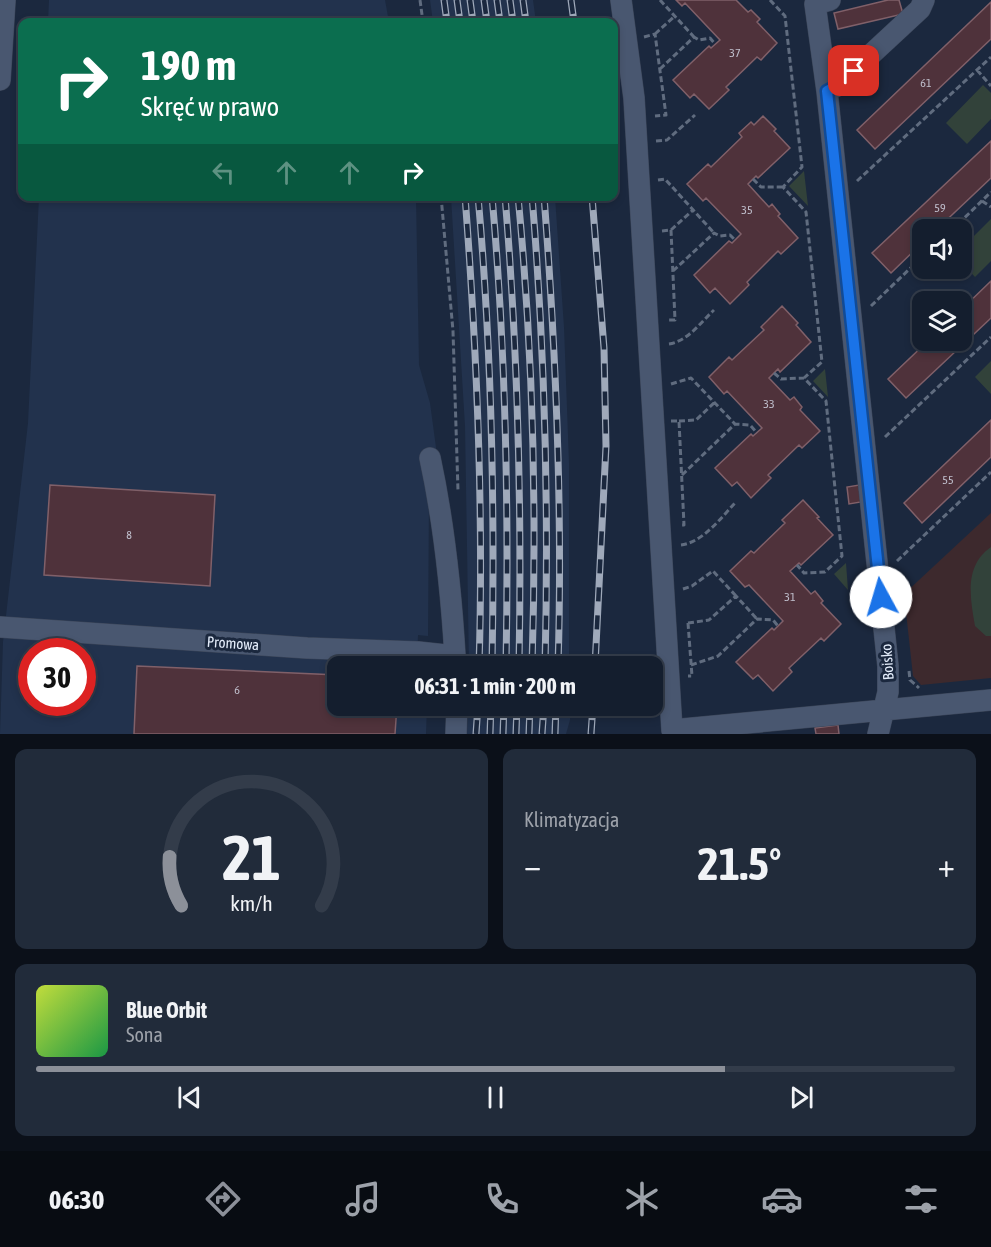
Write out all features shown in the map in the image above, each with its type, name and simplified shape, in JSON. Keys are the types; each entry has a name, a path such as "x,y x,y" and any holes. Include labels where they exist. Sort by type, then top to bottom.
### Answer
{"street":[{"path":"0,80 5,0"},
{"path":"621,0 634,98 672,730 690,731 991,700"},
{"path":"827,91 837,86 920,9 924,0"},
{"name":"Boisko","path":"823,2 827,91 888,666 888,692 878,734"},
{"path":"430,458 447,557 455,656"},
{"name":"Promowa","path":"0,627 307,648 418,652 434,656"},
{"path":"456,734 457,716"}],"path":[{"path":"420,0 422,18"},
{"path":"660,0 694,37 699,40 710,38 715,44"},
{"path":"753,179 761,187 783,187 802,167 785,16 770,0"},
{"path":"655,34 675,16"},
{"path":"660,69 694,37"},
{"path":"854,171 856,182 991,57"},
{"path":"977,70 991,86"},
{"path":"651,142 667,140 695,115"},
{"path":"653,182 665,179 714,233 720,236 730,235 735,240"},
{"path":"774,373 781,379 804,378 822,362 806,212 783,187"},
{"path":"963,219 991,192"},
{"path":"442,201 453,331 458,497"},
{"path":"982,201 991,207"},
{"path":"670,230 693,210"},
{"path":"673,271 714,233"},
{"path":"870,295 871,306 912,267"},
{"path":"661,345 679,342 714,310"},
{"path":"883,425 885,437 991,337"},
{"path":"663,385 691,378 735,424 750,425 757,433"},
{"path":"797,565 804,573 825,572 842,556 826,401 804,378"},
{"path":"679,421 696,420 715,402"},
{"path":"682,475 735,424"},
{"path":"896,549 897,561 991,472"},
{"path":"673,546 692,544 735,503"},
{"path":"677,591 692,586 713,571 757,619 773,620 778,626"},
{"path":"685,676 692,675 688,623 708,620 736,596"},
{"path":"691,665 718,656 757,619"},
{"path":"909,668 910,680 922,690"}],"shaded area":[{"path":"49,0 385,0 388,18 48,18"},
{"path":"430,0 533,0 535,18 432,18"},
{"path":"39,201 416,201 419,365 430,403 437,455 429,495 428,636 418,635 417,656 327,656 327,716 427,716 426,734 0,734 3,642 28,423"},
{"path":"451,201 555,201 564,327 569,463 569,656 469,656 465,426"},
{"path":"991,513 991,678 921,685 913,676 904,594"},
{"path":"468,716 570,716 566,734 467,734"}],"green space":[{"path":"983,85 991,93 991,119 967,144 946,123"},
{"path":"804,171 808,206 789,186"},
{"path":"991,219 991,261 975,277 972,274 972,238"},
{"path":"991,361 991,394 975,377"},
{"path":"825,369 828,397 813,381"},
{"path":"991,547 991,636 986,636 975,626 971,583 976,563"},
{"path":"846,563 848,590 834,574"}],"building":[{"path":"676,0 736,0 748,12 751,10 760,19 757,22 777,43 761,60 757,57 726,87 729,90 709,109 694,94 690,98 673,80 709,46 711,48 720,40 685,3 682,6"},
{"path":"888,0 899,0 903,14 838,29 834,13"},
{"path":"991,2 991,39 875,149 857,130"},
{"path":"763,116 790,148 758,178 756,176 748,184 769,207 772,204 780,214 778,216 798,238 781,254 778,251 747,282 749,285 730,304 715,288 710,293 694,275 729,241 732,243 741,234 706,198 703,201 687,184 708,164 711,167 742,137 739,133 751,122 754,125"},
{"path":"991,141 991,178 948,219 912,219 912,253 891,273 872,253"},
{"path":"991,281 991,318 972,336 972,299"},
{"path":"782,306 811,342 780,372 778,369 769,378 790,400 794,397 802,407 800,410 820,431 802,448 799,445 768,475 771,478 751,498 737,482 732,486 715,468 751,434 753,436 762,428 727,391 724,394 709,377 729,357 732,360 764,330 761,327"},
{"path":"917,351 956,351 906,398 888,379"},
{"path":"991,420 991,457 922,523 904,503"},
{"path":"50,485 215,495 210,586 44,575"},
{"path":"859,485 861,502 849,504 847,487"},
{"path":"803,500 833,535 801,565 799,563 790,571 811,594 815,591 823,601 821,603 841,624 824,641 821,638 789,668 792,672 773,691 758,675 753,679 736,662 772,628 774,630 783,621 749,585 745,587 730,571 751,551 754,553 785,523 782,520"},
{"path":"137,666 327,675 327,716 396,716 395,734 134,734"},
{"path":"838,725 839,734 816,734 815,728"}],"railway":[{"path":"444,0 446,18"},
{"path":"457,0 459,18"},
{"path":"470,0 472,18"},
{"path":"484,0 486,18"},
{"path":"497,0 499,18"},
{"path":"510,0 512,18"},
{"path":"523,0 525,18"},
{"path":"571,0 573,18"},
{"path":"465,201 478,431 481,548 479,656"},
{"path":"478,201 487,314 491,431 492,656"},
{"path":"492,201 501,314 505,431 506,656"},
{"path":"505,201 518,431 519,656"},
{"path":"518,201 527,313 534,490 532,656"},
{"path":"532,201 545,431 545,656"},
{"path":"544,201 557,431 560,548 558,656"},
{"path":"592,201 604,348 606,446 596,656"},
{"path":"476,734 477,716"},
{"path":"490,734 491,716"},
{"path":"503,734 504,716"},
{"path":"516,734 517,716"},
{"path":"529,734 530,716"},
{"path":"542,734 543,716"},
{"path":"555,734 556,716"},
{"path":"591,734 592,716"}],"route":[{"path":"854,71 837,86 827,91 881,597"}]}
